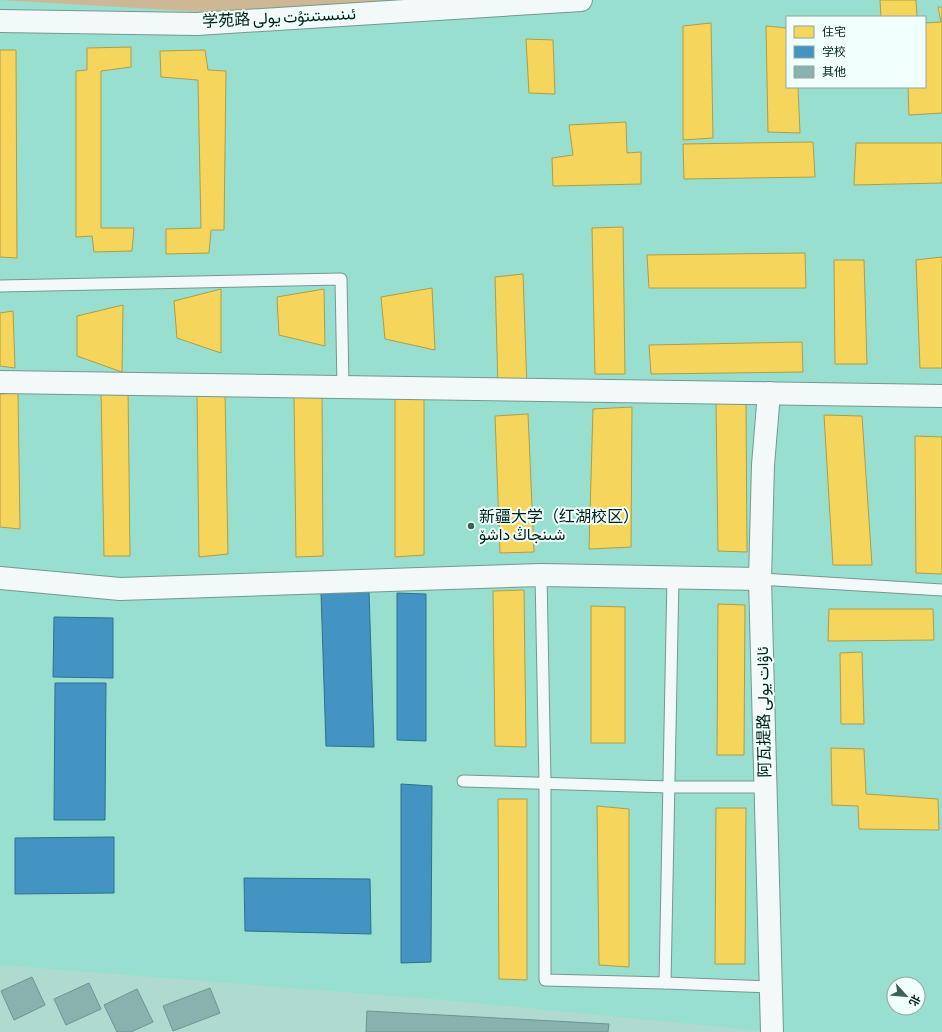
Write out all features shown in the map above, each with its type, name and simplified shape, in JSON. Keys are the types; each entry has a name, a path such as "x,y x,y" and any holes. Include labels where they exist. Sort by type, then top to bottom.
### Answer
{"street":[{"name":"学苑路 ئىنىستىتۇت يولى","path":"0,21 197,24 582,0"},
{"path":"0,382 942,396"},
{"name":"阿瓦提路 ئاۋات يولى","path":"769,393 763,464 760,579 772,1032"},
{"path":"0,578 120,589 541,575 760,579"}],"lane":[{"path":"0,286 341,279 343,386"},
{"path":"541,575 545,783 544,980 771,987"},
{"path":"665,983 673,577"},
{"path":"760,579 942,590"},
{"path":"463,781 668,787 766,787"}],"shaded area":[{"name":"新疆大学（红湖校区） شىنجاڭ داشۆ","path":"0,0 942,0 942,1032 774,1032 446,1000 0,965"},
{"path":"0,0 471,0 240,14"}],"building: 住宅":[{"path":"880,0 916,0 917,16 881,16"},
{"path":"938,7 942,7 942,113 909,115 908,88 926,88 926,23 941,22"},
{"path":"711,23 713,138 683,140 683,26"},
{"path":"766,26 786,28 786,88 798,88 800,133 768,132"},
{"path":"526,39 553,40 555,94 529,93"},
{"path":"131,47 131,67 101,71 101,228 134,228 132,251 94,252 92,236 76,237 76,71 87,70 87,48"},
{"path":"0,50 16,50 17,258 0,257"},
{"path":"205,50 208,70 226,71 224,230 211,230 209,253 166,254 166,229 201,228 198,80 161,77 160,51"},
{"path":"626,122 627,153 641,152 641,184 553,186 552,158 573,155 569,125"},
{"path":"813,142 815,177 684,179 683,144"},
{"path":"856,143 942,143 942,183 854,185"},
{"path":"623,227 625,374 595,374 592,228"},
{"path":"805,253 806,288 649,288 647,255"},
{"path":"942,257 942,368 920,368 916,260"},
{"path":"834,260 864,260 867,364 835,364"},
{"path":"523,274 527,389 498,388 495,277"},
{"path":"432,288 435,350 385,339 381,297"},
{"path":"221,289 221,353 177,338 174,301"},
{"path":"324,289 325,346 279,335 277,297"},
{"path":"123,305 122,372 77,356 77,316"},
{"path":"13,311 15,368 0,366 0,313"},
{"path":"802,342 803,372 651,374 649,345"},
{"path":"128,388 130,556 104,556 101,391"},
{"path":"18,393 20,529 0,527 0,394"},
{"path":"225,394 228,554 199,557 197,395"},
{"path":"424,394 424,555 395,557 395,396"},
{"path":"294,395 322,395 323,556 296,557"},
{"path":"746,402 747,552 718,551 716,403"},
{"path":"632,407 631,547 589,549 593,409"},
{"path":"528,414 534,552 500,553 495,416"},
{"path":"824,415 862,416 872,565 833,565"},
{"path":"915,436 942,437 942,574 916,573"},
{"path":"524,590 526,747 495,746 493,591"},
{"path":"718,604 745,605 744,755 717,755"},
{"path":"591,606 625,607 625,743 591,743"},
{"path":"829,609 933,609 934,640 828,641"},
{"path":"862,652 864,724 841,724 840,653"},
{"path":"831,748 864,749 866,794 938,799 939,830 859,829 858,806 832,805"},
{"path":"498,799 527,799 527,980 499,979"},
{"path":"597,806 629,809 629,967 599,965"},
{"path":"716,808 746,808 745,964 715,964"}],"building: 学校":[{"path":"369,591 374,747 326,746 321,593"},
{"path":"397,593 426,594 426,741 397,740"},
{"path":"54,617 113,618 113,678 53,677"},
{"path":"55,683 106,683 105,820 54,820"},
{"path":"401,784 432,786 431,962 401,963"},
{"path":"114,837 114,893 15,894 15,838"},
{"path":"244,878 370,879 371,934 245,931"}],"building: 其他":[{"path":"32,977 45,1005 14,1020 1,991"},
{"path":"89,983 101,1009 66,1025 54,999"},
{"path":"210,988 220,1013 173,1031 163,1006"},
{"path":"137,989 153,1022 131,1032 117,1032 104,1005"},
{"path":"367,1011 609,1024 608,1032 366,1032"}],"place":[{"name":"新疆大学（红湖校区） شىنجاڭ داشۆ","path":"471,526"}]}
